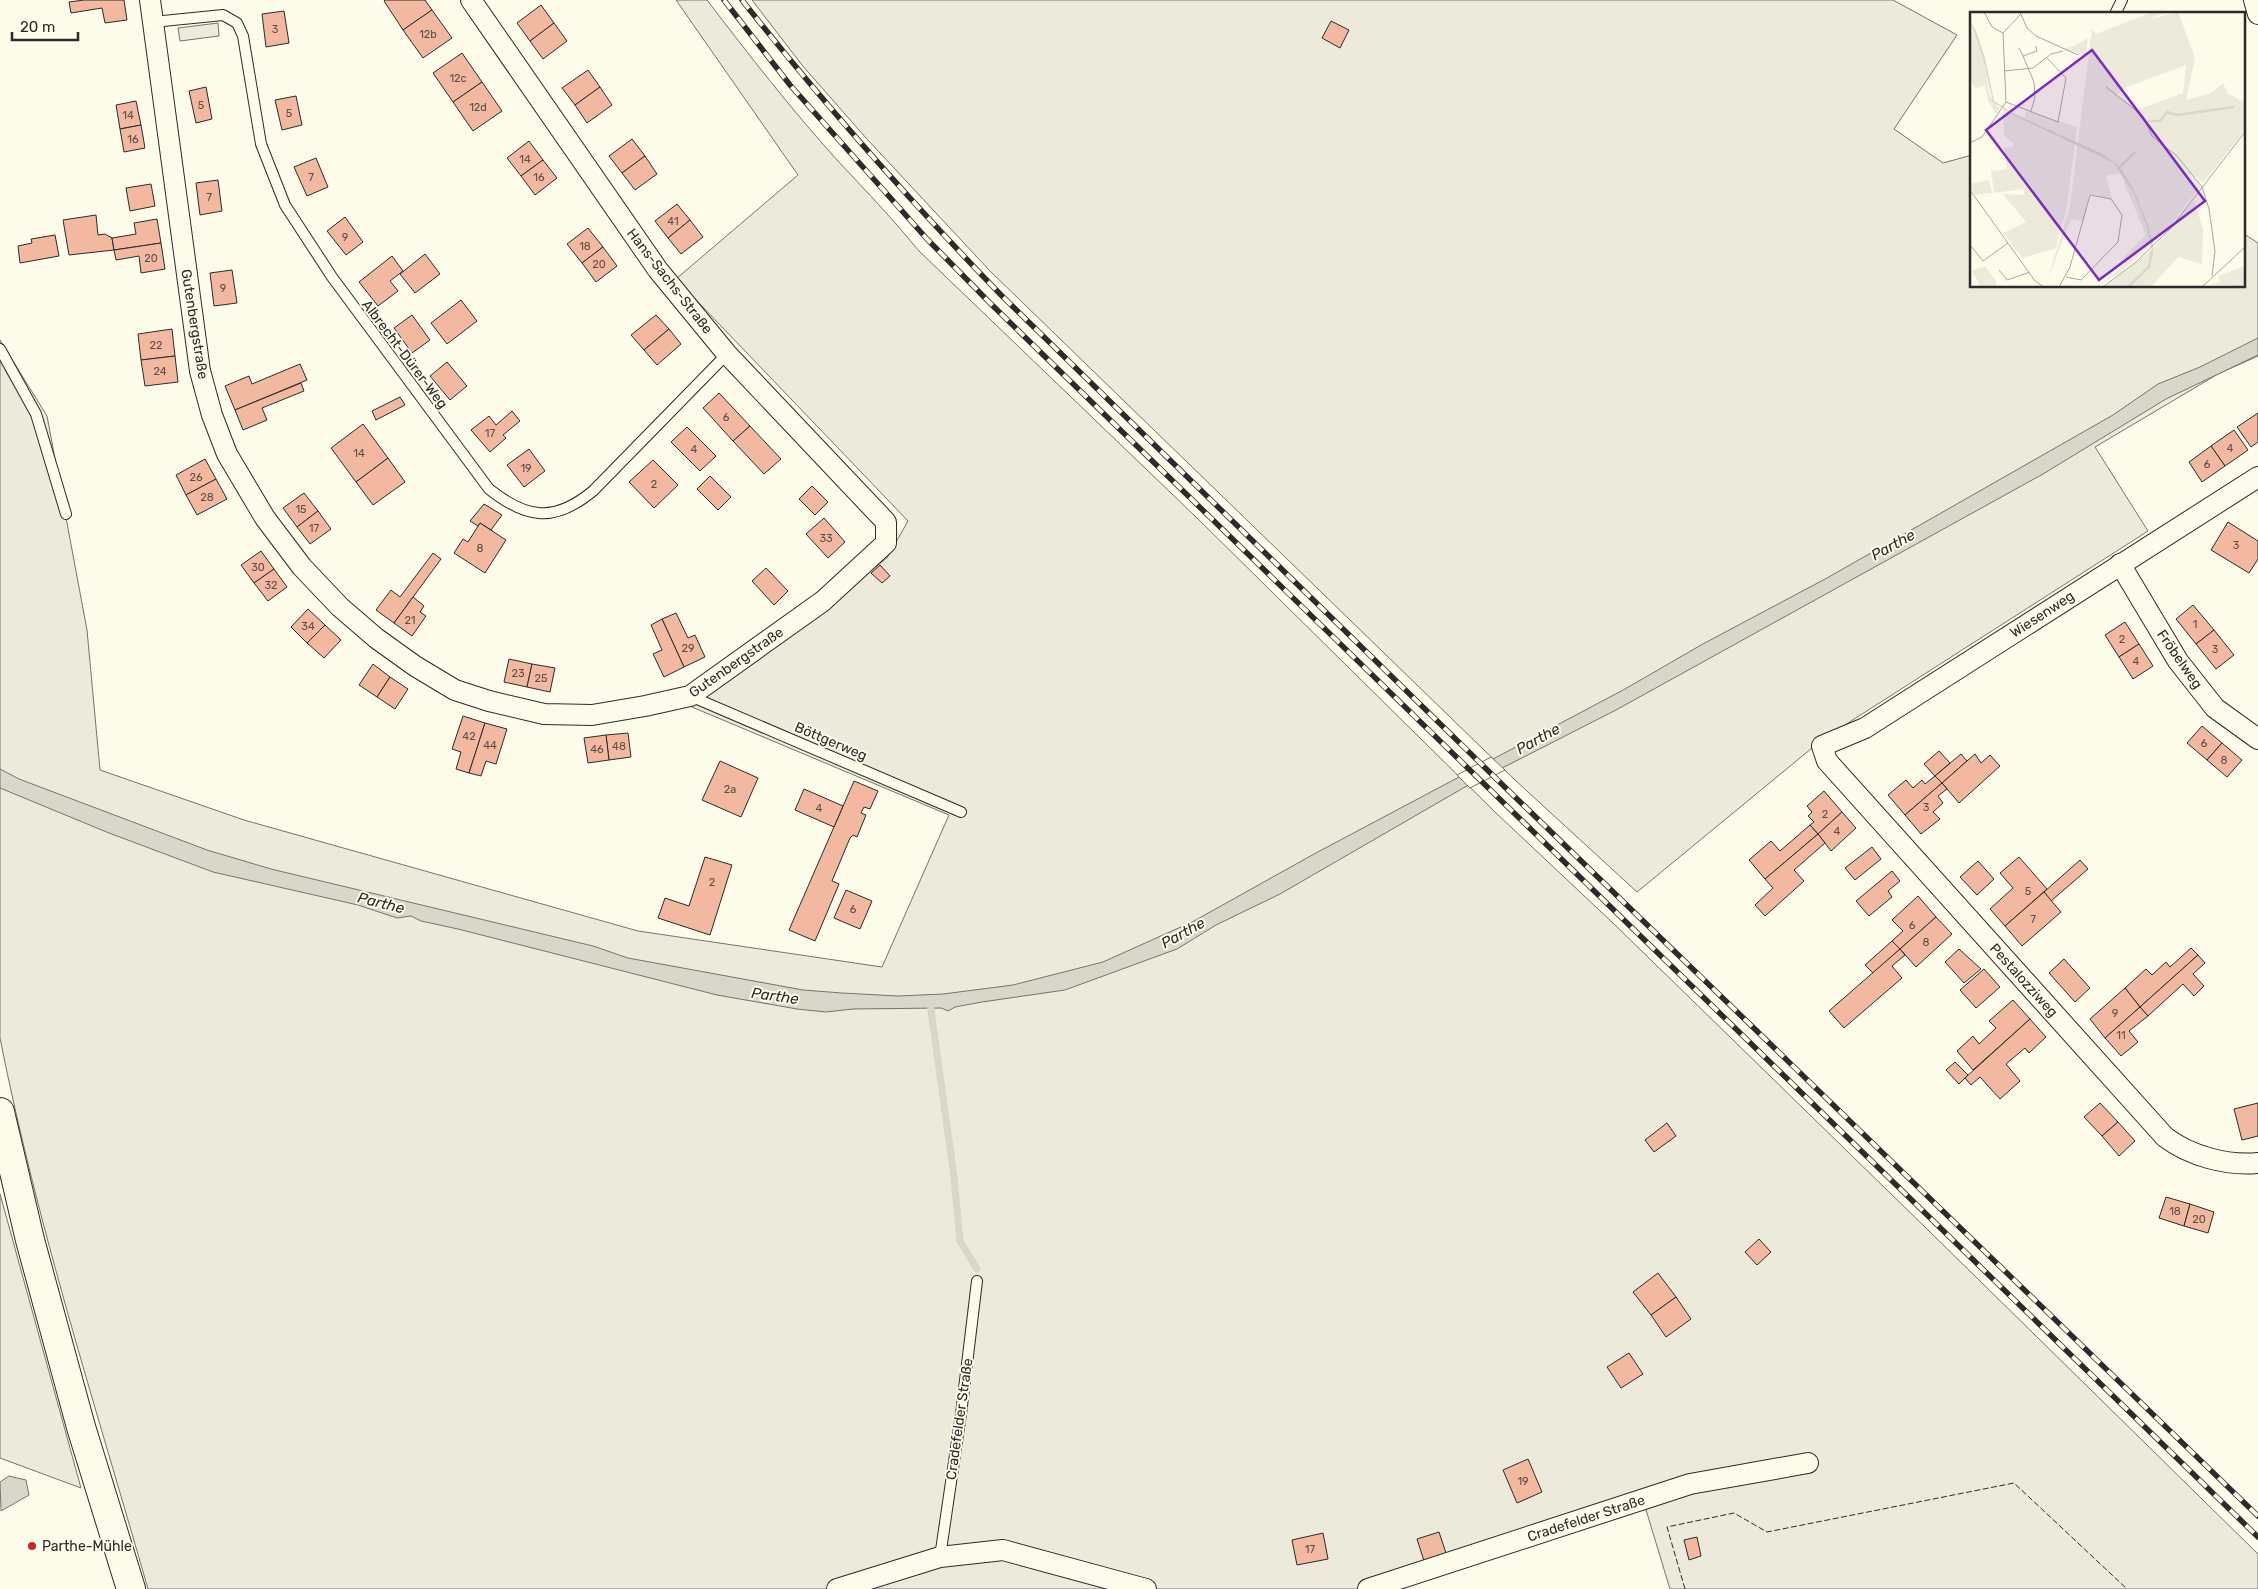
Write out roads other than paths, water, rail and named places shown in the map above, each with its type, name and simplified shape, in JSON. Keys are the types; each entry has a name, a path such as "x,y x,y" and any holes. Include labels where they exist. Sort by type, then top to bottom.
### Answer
{"main road":[{"path":"0,1112 30,1240 81,1427 131,1589"}],"street":[{"name":"Gutenbergstraße","path":"150,0 200,371 212,415 227,454 265,518 302,568 340,607 376,638 415,666 455,690 544,714 592,715 645,706 690,696 823,601 886,543"},
{"name":"Hans-Sachs-Straße","path":"471,0 658,270 727,354 886,522 886,543"},
{"path":"2254,0 2258,14"},
{"name":"Wiesenweg","path":"1822,746 1865,728 2258,476"},
{"name":"Fröbelweg","path":"2120,564 2178,661 2215,708 2258,739"},
{"name":"Pestalozziweg","path":"1822,746 1827,761 2165,1137 2182,1148 2217,1160 2244,1164 2258,1163"},
{"name":"Cradefelder Straße","path":"1368,1589 1690,1484 1808,1463"},
{"path":"837,1589 940,1557 1003,1550 1146,1589"}],"lane":[{"path":"2115,12 2122,0"},
{"name":"Albrecht-Dürer-Weg","path":"153,22 223,15 237,23 243,36 261,144 285,205 332,277 477,474 489,490 505,502 521,511 541,513 559,512 576,506 593,492 727,354"},
{"path":"0,350 36,414 66,514"},
{"name":"Böttgerweg","path":"690,696 961,812"},
{"name":"Cradefelder Straße","path":"940,1557 961,1414 977,1281"}],"water":[{"name":"Parthe","path":"2258,338 2258,355 2166,399 2043,474 1616,710 1465,787 1280,894 1216,925 1177,949 1065,990 982,1002 955,1007 948,1011 941,1008 853,1009 826,1012 797,1009 717,995 421,921 411,916 397,918 358,905 213,872 109,833 0,788 0,769 19,779 207,850 271,869 593,946 628,958 803,990 842,993 898,996 943,994 1013,985 1103,962 1194,921 1314,854 1625,689 1701,645 1827,578 2113,415 2158,384 2200,367"},
{"path":"9,1476 26,1480 29,1495 1,1511 0,1482"}],"waterway":[{"path":"930,1003 954,1177 960,1241 977,1269"}],"railway":[{"path":"724,0 790,85 927,239 991,304 2258,1537"},
{"path":"742,0 868,151 1001,295 1514,796 2258,1516"}],"place":[{"name":"Parthe-Mühle","path":"32,1546"}]}
